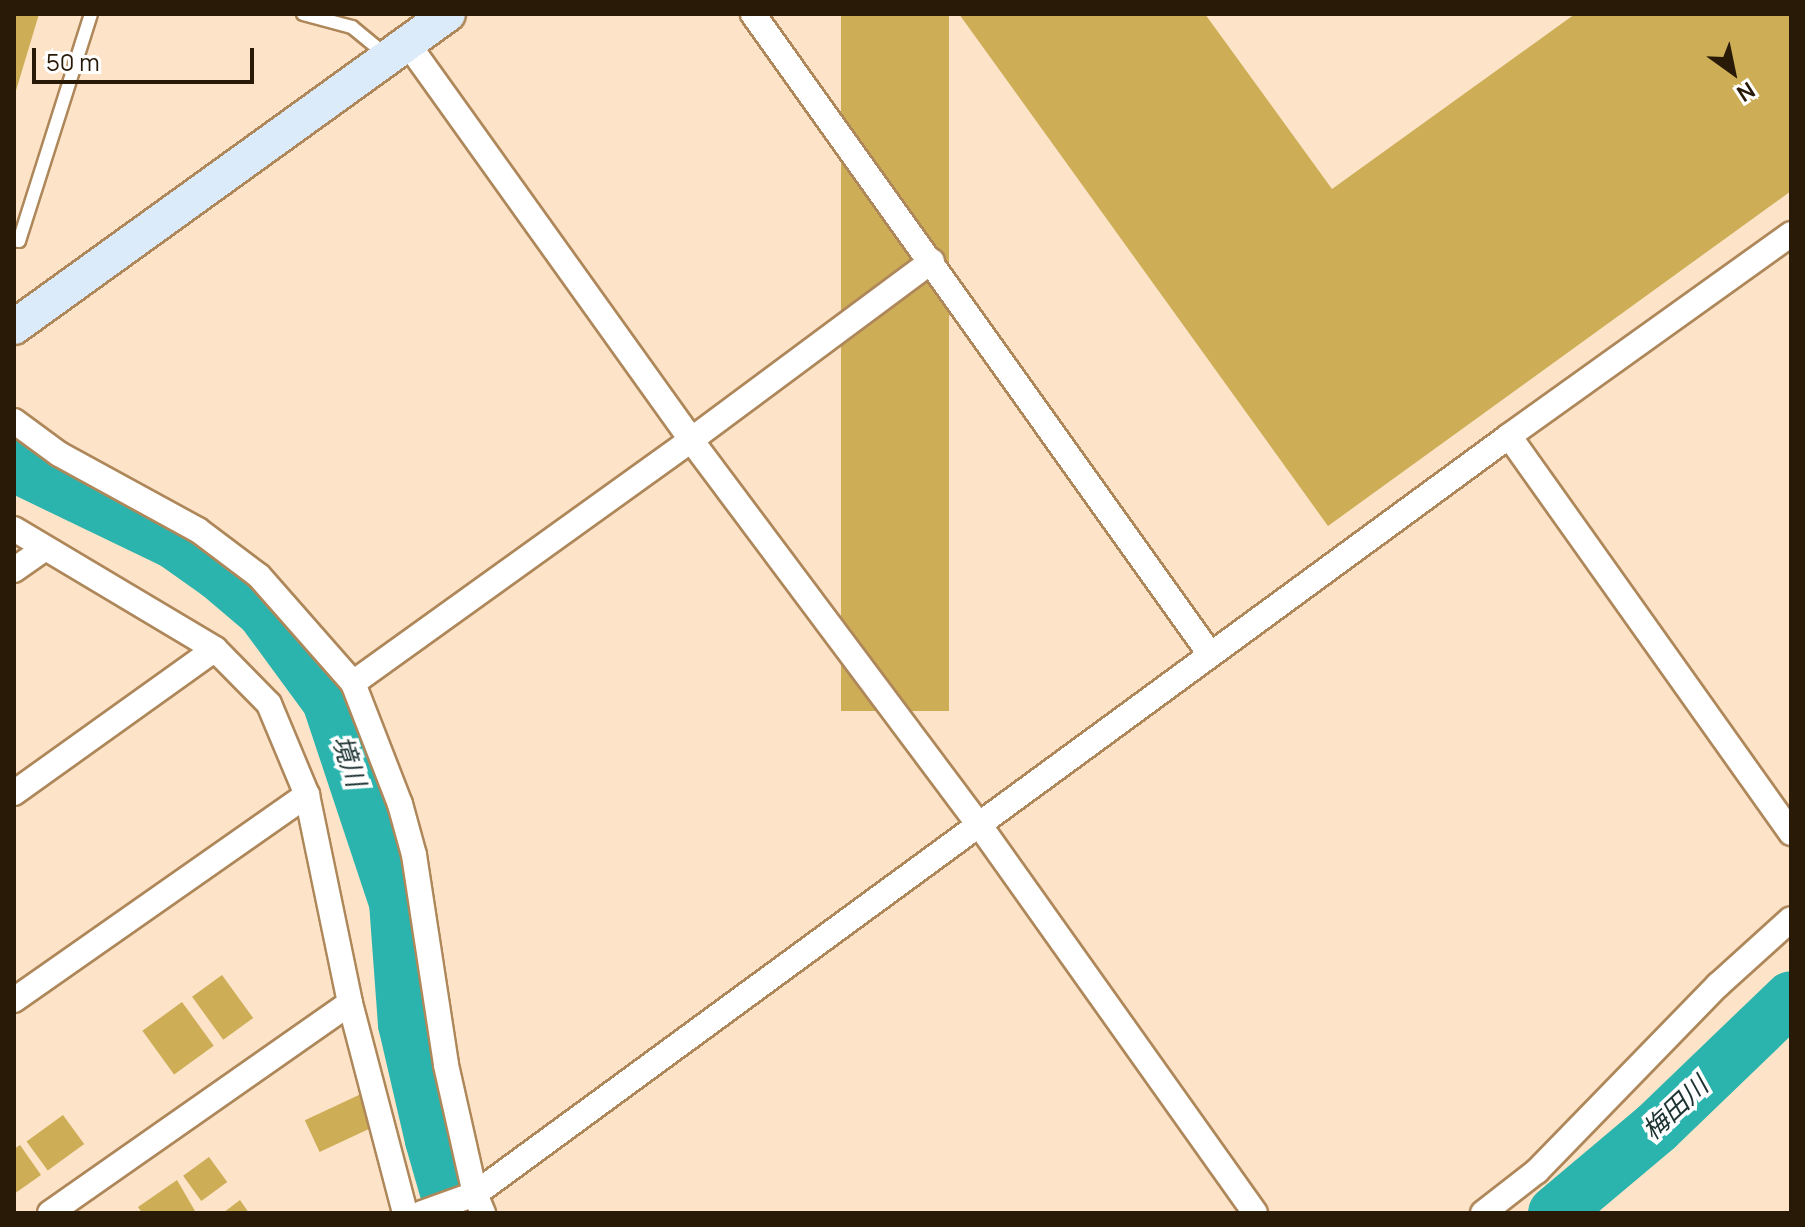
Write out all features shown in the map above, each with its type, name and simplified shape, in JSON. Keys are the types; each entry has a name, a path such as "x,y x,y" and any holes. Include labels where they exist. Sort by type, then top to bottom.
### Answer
{"street":[{"path":"14,327 448,14"},
{"path":"753,14 1210,654"},
{"path":"399,51 978,823 1255,1213"},
{"path":"422,1213 479,1203 978,823 1791,234"},
{"path":"353,683 691,440 932,261"},
{"path":"14,421 59,454 198,530 259,576 353,683 400,804 414,855 427,930 433,994 479,1203"},
{"path":"1509,436 1791,833"},
{"path":"14,529 215,649 269,704 307,795 350,1003 405,1213"},
{"path":"14,570 45,548"},
{"path":"14,793 215,649"},
{"path":"14,1000 307,795"},
{"path":"1483,1213 1537,1171 1718,985 1791,919"},
{"path":"50,1213 350,1003"}],"lane":[{"path":"14,240 19,241 91,14"},
{"path":"303,14 352,27 399,51"}],"building":[{"path":"14,14 39,14 15,94 14,94"},
{"path":"841,14 949,14 949,711 841,711"},
{"path":"959,14 1205,14 1332,189 1575,14 1791,14 1791,191 1328,526"},
{"path":"222,975 253,1018 223,1040 192,997"},
{"path":"182,1002 214,1046 174,1074 142,1031"},
{"path":"361,1094 376,1126 320,1152 305,1120"},
{"path":"63,1115 84,1144 48,1171 27,1141"},
{"path":"20,1145 41,1175 14,1194 14,1149"},
{"path":"209,1157 227,1182 201,1201 183,1176"},
{"path":"177,1180 195,1211 142,1213 138,1207"},
{"path":"240,1200 249,1213 223,1213"}],"waterway":[{"name":"境川","path":"14,465 174,542 218,573 263,611 329,701 396,902 405,1024 453,1213"},
{"name":"梅田川","path":"1555,1213 1656,1128 1791,998"}]}
